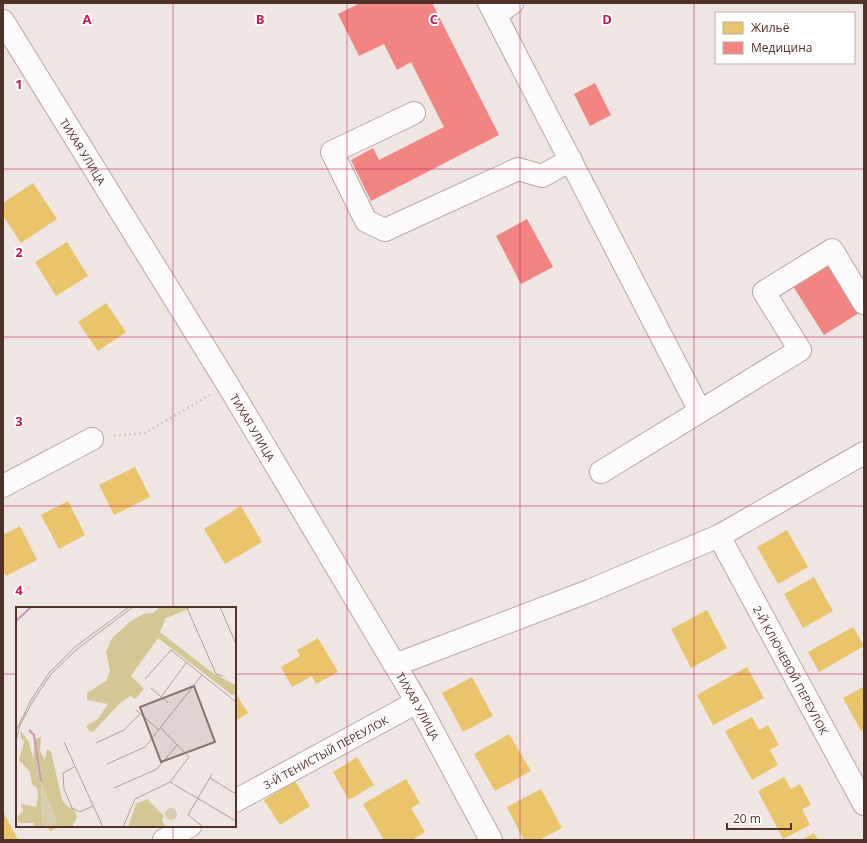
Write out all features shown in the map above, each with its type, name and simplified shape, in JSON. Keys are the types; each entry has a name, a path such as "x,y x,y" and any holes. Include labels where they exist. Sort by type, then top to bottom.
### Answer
{"street":[{"path":"499,7 571,160 700,411"},
{"name":"ТИХАЯ УЛИЦА","path":"3,21 228,385 395,665 417,702 491,840"},
{"path":"414,113 332,152 366,221 385,230 518,169 542,176 571,160"},
{"path":"601,472 800,350 764,292 832,250 864,303"},
{"path":"3,486 92,439"},
{"path":"395,665 589,591 719,536 864,453"},
{"name":"2-Й КЛЮЧЕВОЙ ПЕРЕУЛОК","path":"719,536 864,804"},
{"name":"3-Й ТЕНИСТЫЙ ПЕРЕУЛОК","path":"236,800 417,702"},
{"path":"164,840 188,827"}],"path":[{"path":"92,439 145,433 228,385"}],"building: Жильё":[{"path":"33,183 57,219 21,243 3,216 3,203"},
{"path":"67,242 88,276 56,296 35,262"},
{"path":"106,303 126,332 98,351 78,322"},
{"path":"135,467 150,497 114,515 99,485"},
{"path":"68,501 85,535 59,549 41,515"},
{"path":"241,506 262,542 225,564 204,529"},
{"path":"20,526 37,560 6,576 3,571 3,535"},
{"path":"787,530 808,567 778,584 757,547"},
{"path":"814,577 833,611 803,628 784,594"},
{"path":"707,610 727,648 691,668 671,629"},
{"path":"853,627 864,646 819,672 808,652"},
{"path":"318,638 338,672 316,684 312,676 292,687 281,667 300,656 297,650"},
{"path":"747,667 764,698 713,725 697,695"},
{"path":"472,677 493,716 463,732 442,693"},
{"path":"863,687 864,730 861,731 843,698"},
{"path":"236,694 248,713 236,720"},
{"path":"752,717 759,730 768,725 779,745 770,750 778,765 752,780 725,731"},
{"path":"509,734 531,771 495,791 474,754"},
{"path":"357,757 374,785 349,800 333,772"},
{"path":"784,777 791,789 800,784 811,805 802,809 810,825 783,839 758,791"},
{"path":"406,779 420,803 411,808 425,832 412,840 384,840 363,804"},
{"path":"295,781 310,806 280,825 264,800"},
{"path":"541,789 562,828 539,840 524,840 507,807"},
{"path":"3,812 18,840 3,840"},
{"path":"48,827 58,827 50,831"},
{"path":"814,833 818,840 801,840"}],"building: Медицина":[{"path":"360,3 432,3 499,135 371,201 351,160 373,148 379,160 444,127 411,62 397,70 384,44 359,56 338,14"},
{"path":"595,83 611,115 590,126 574,94"},
{"path":"527,219 553,267 521,284 496,236"},
{"path":"825,261 859,313 824,335 791,283"}]}
